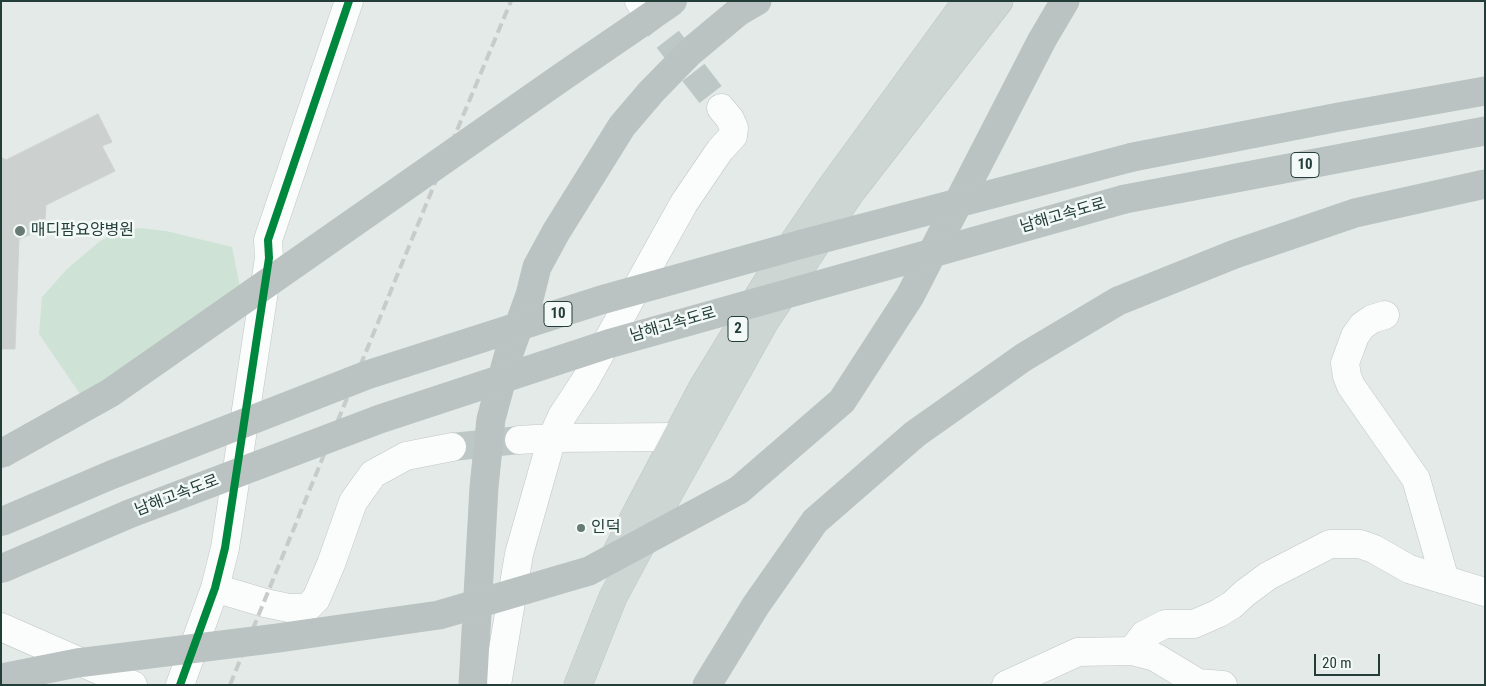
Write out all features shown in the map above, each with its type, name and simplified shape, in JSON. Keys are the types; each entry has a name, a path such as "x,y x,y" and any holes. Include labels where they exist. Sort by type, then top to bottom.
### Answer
{"highway":[{"path":"1,454 110,393 673,1"},
{"path":"473,685 484,487 491,419 509,353 530,295 537,267 556,232 622,126 651,92 690,52 738,12 757,1"},
{"path":"1,678 77,662 278,638 439,615 589,571 739,490 842,401 910,296 1037,48 1065,1"},
{"name":"10","path":"1,522 111,475 377,372 601,300 802,244 1132,157 1329,118 1485,91"},
{"name":"남해고속도로","path":"1,568 129,514 380,419 608,344 1125,199 1485,131"},
{"path":"707,685 756,605 815,521 915,434 1024,357 1118,301 1234,254 1355,213 1485,184"}],"main road":[{"name":"2","path":"559,685 605,578 636,514 703,387 774,270 830,189 967,1"},
{"name":"2","path":"578,685 613,597 765,321 850,193 999,1"}],"street":[{"path":"180,685 215,588 226,548 269,258 268,240 349,1"},
{"path":"497,685 519,554 552,438 562,416 584,381 684,203 720,150 733,136 734,128 730,119 721,108"},
{"path":"1385,315 1372,319 1362,326 1355,336 1345,363 1347,376 1351,386 1416,479 1445,580"},
{"path":"519,440 676,437"},
{"path":"215,588 265,603 289,608 307,608 316,599 332,564 353,502 373,474 406,456 452,446"},
{"path":"1132,651 1144,635 1165,624 1194,624 1219,613 1232,606 1245,593 1268,576 1330,544 1360,544 1374,549 1409,569 1485,592"},
{"path":"1,627 133,685"},
{"path":"1006,685 1078,652 1132,651 1155,657 1198,683 1223,685"}],"green space":[{"path":"139,228 166,231 232,247 240,287 82,397 39,334 42,297 67,269 100,241 121,230"}],"building":[{"name":"매디팜요양병원","path":"98,114 112,142 102,146 115,171 46,205 45,221 42,228 19,239 15,349 1,349 1,157 6,160"}],"tunnel":[{"path":"642,6 721,108"},
{"path":"452,447 519,440"}],"railway":[{"path":"230,685 511,1"}],"cycle path":[{"path":"180,685 215,588 225,548 269,258 268,240 349,1"}],"place":[{"name":"매디팜요양병원","path":"20,231"},
{"name":"인덕","path":"581,528"}]}
